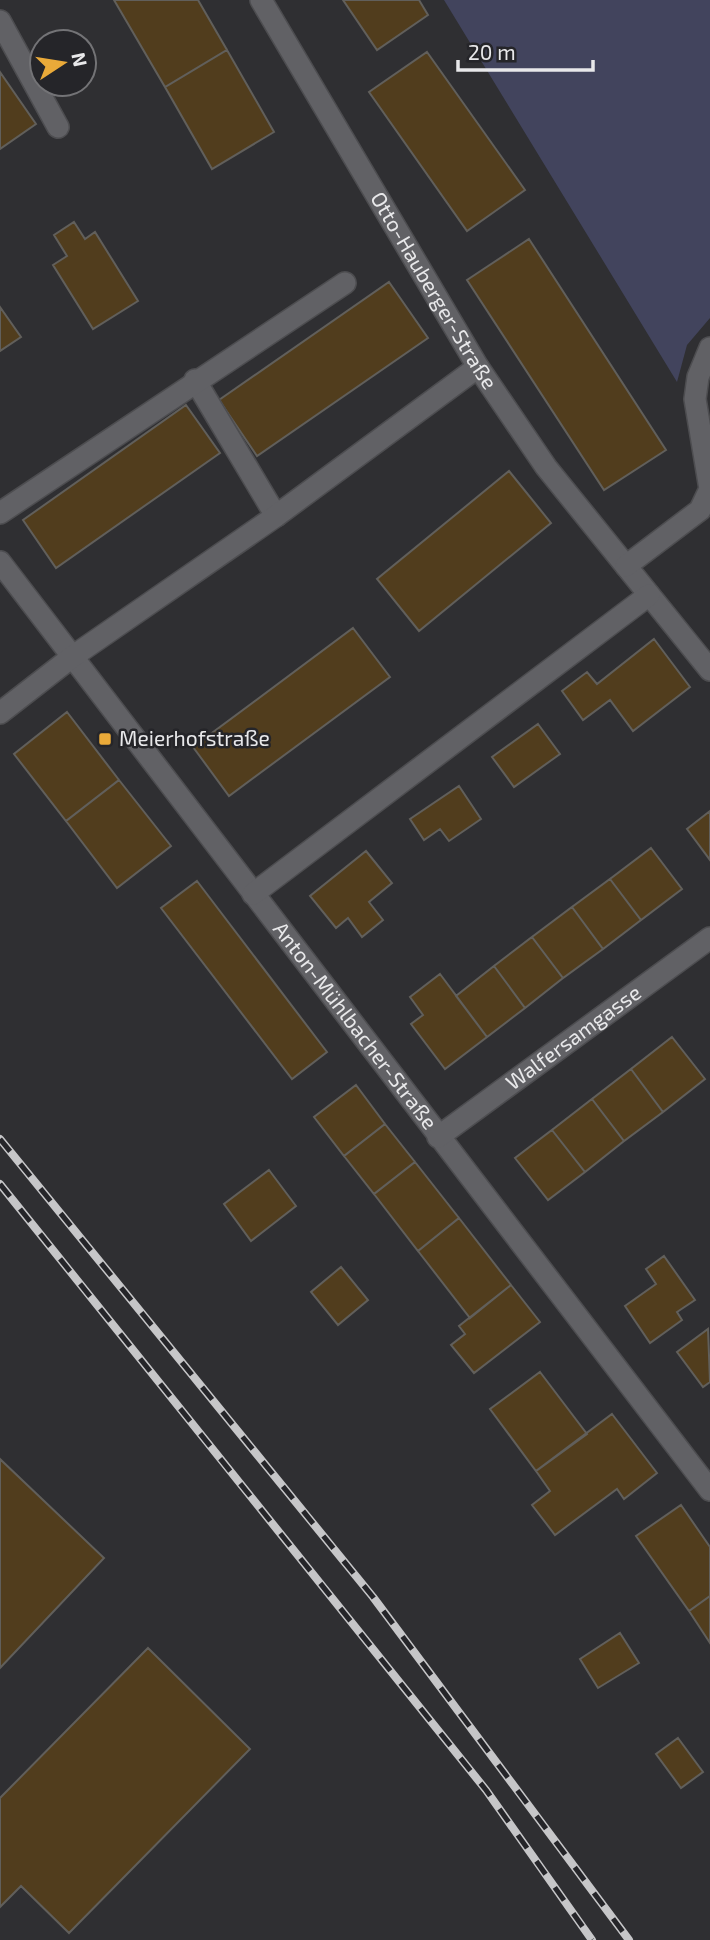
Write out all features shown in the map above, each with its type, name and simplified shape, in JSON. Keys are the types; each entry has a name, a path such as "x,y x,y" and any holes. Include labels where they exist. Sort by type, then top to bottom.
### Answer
{"street":[{"name":"Otto-Hauberger-Straße","path":"261,0 478,367 546,467 710,670"},
{"path":"0,21 6,37 58,127"},
{"path":"0,513 195,380 345,283"},
{"path":"626,566 701,510 710,489 695,399 698,377 710,348"},
{"path":"0,713 72,657 276,516 478,367"},
{"path":"195,380 276,516"},
{"name":"Anton-Mühlbacher-Straße","path":"0,562 710,1490"},
{"path":"253,894 649,595"},
{"name":"Walfersamgasse","path":"438,1137 710,938"}],"shaded area":[{"path":"444,0 710,0 710,318 687,345 677,382"}],"building":[{"path":"114,0 198,0 227,50 165,87"},
{"path":"343,0 419,0 428,15 377,50"},
{"path":"227,50 274,132 212,169 165,87"},
{"path":"427,52 525,190 467,231 369,92"},
{"path":"0,72 36,124 0,149"},
{"path":"74,222 85,239 95,232 138,301 93,329 53,265 67,256 54,235"},
{"path":"529,239 666,450 604,490 467,280"},
{"path":"389,282 428,338 257,456 219,400"},
{"path":"0,307 21,337 0,351"},
{"path":"186,405 220,453 56,568 23,520"},
{"path":"509,471 551,523 419,631 377,579"},
{"path":"353,628 390,677 229,796 193,747"},
{"path":"654,639 690,687 633,731 610,700 583,720 562,691 587,672 597,684"},
{"path":"67,712 119,780 66,821 14,754"},
{"path":"538,724 560,754 514,787 492,757"},
{"path":"119,780 171,846 117,888 66,821"},
{"path":"459,786 481,819 449,841 440,829 424,840 410,819"},
{"path":"710,811 710,860 687,829"},
{"path":"651,848 682,889 641,920 610,879"},
{"path":"366,851 392,883 369,902 383,920 362,937 348,918 336,928 310,896"},
{"path":"610,879 641,920 603,949 572,907"},
{"path":"197,881 327,1052 292,1079 161,908"},
{"path":"572,907 603,949 563,978 532,937"},
{"path":"532,937 563,978 525,1008 494,966"},
{"path":"494,966 525,1008 487,1037 456,996"},
{"path":"440,974 487,1037 445,1069 411,1024 423,1015 410,997"},
{"path":"672,1037 705,1079 663,1112 631,1069"},
{"path":"631,1069 663,1112 624,1141 592,1099"},
{"path":"356,1085 385,1124 344,1156 314,1117"},
{"path":"592,1099 624,1141 585,1172 552,1130"},
{"path":"385,1124 415,1162 374,1194 344,1156"},
{"path":"552,1130 585,1172 548,1200 515,1158"},
{"path":"415,1162 459,1218 418,1251 374,1194"},
{"path":"269,1170 296,1206 251,1241 224,1204"},
{"path":"459,1218 511,1285 470,1318 418,1251"},
{"path":"664,1256 695,1300 677,1312 682,1320 650,1343 625,1306 656,1284 646,1269"},
{"path":"341,1267 368,1300 338,1325 311,1292"},
{"path":"511,1285 540,1322 474,1373 451,1345 465,1334 459,1326"},
{"path":"708,1329 710,1382 703,1387 677,1352"},
{"path":"540,1372 587,1434 536,1471 490,1409"},
{"path":"612,1414 657,1473 624,1499 617,1489 555,1535 532,1505 550,1491 536,1471"},
{"path":"0,1459 104,1558 0,1668"},
{"path":"681,1505 710,1547 710,1596 689,1611 636,1536"},
{"path":"710,1596 710,1643 689,1611"},
{"path":"620,1633 639,1663 598,1688 580,1659"},
{"path":"148,1648 250,1749 69,1933 21,1886 0,1907 0,1798"},
{"path":"678,1738 703,1772 681,1788 656,1754"}],"railway":[{"path":"0,1139 373,1597 629,1940"},
{"path":"0,1184 486,1790 592,1940"}],"place":[{"name":"Meierhofstraße","path":"105,739"}]}
